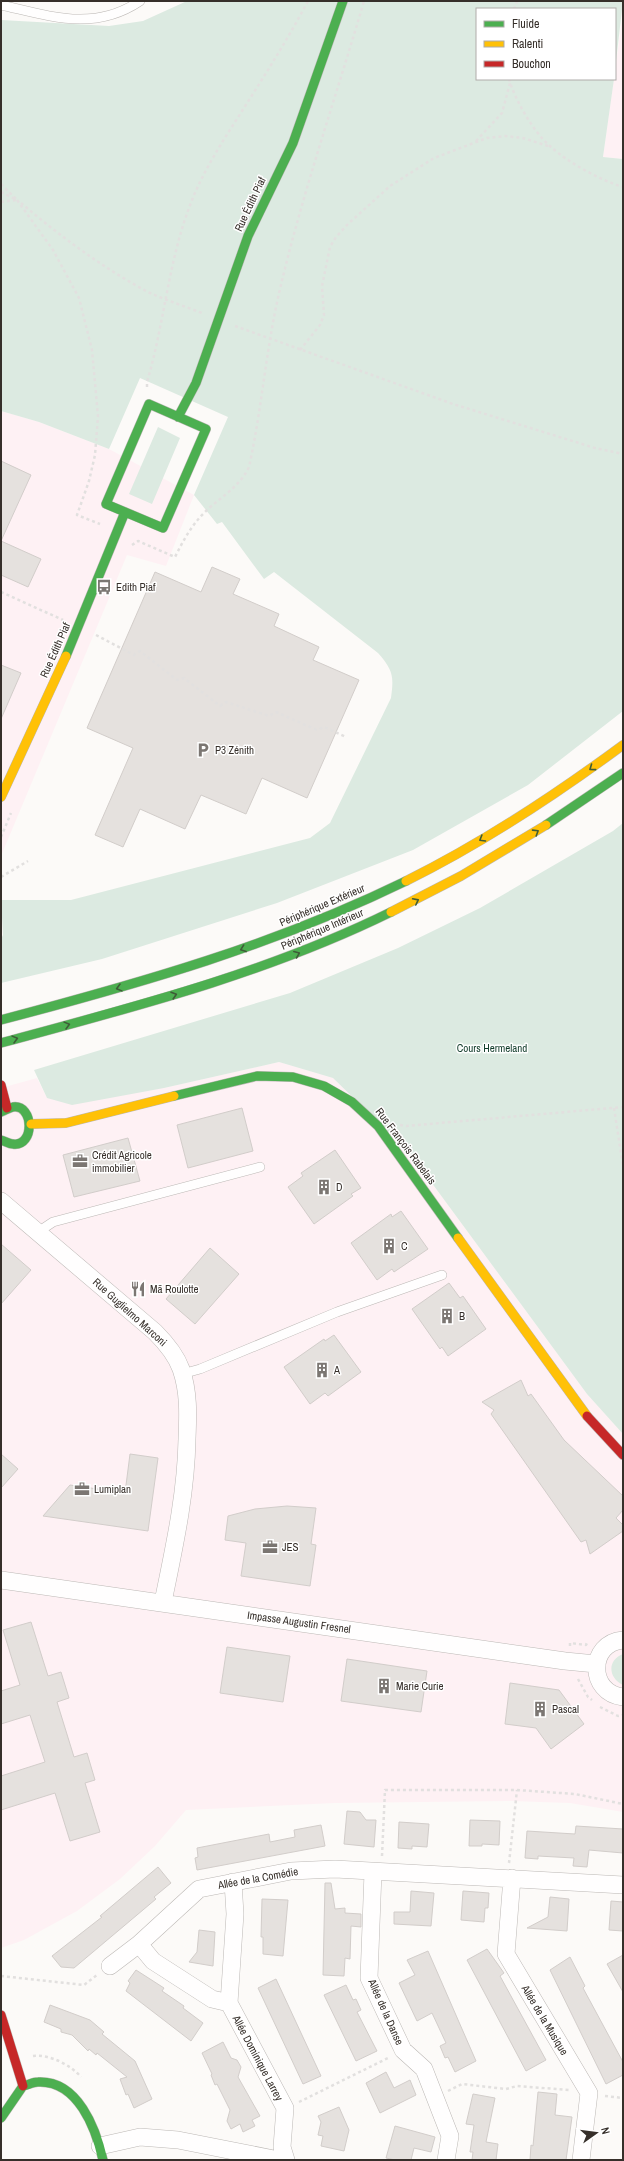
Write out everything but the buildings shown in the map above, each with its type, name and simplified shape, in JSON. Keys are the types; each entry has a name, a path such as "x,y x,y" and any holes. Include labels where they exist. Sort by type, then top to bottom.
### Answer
{"main road":[{"name":"Rue Édith Piaf","path":"178,417 196,383 248,236 293,143 343,1"},
{"path":"149,404 178,417 206,429 163,528 106,504 149,404"},
{"name":"Rue Édith Piaf","path":"1,797 79,627 125,512"},
{"name":"Périphérique Extérieur","path":"1,1020 207,962 338,912 396,885 467,848 555,794 623,745"},
{"name":"Périphérique Intérieur","path":"1,1043 137,1007 211,984 289,957 350,931 415,901 507,850 563,815 623,773"},
{"path":"22,1006 34,1011"},
{"path":"129,1018 137,1007"},
{"name":"Rue François Rabelais","path":"31,1124 66,1123 257,1076 272,1075 304,1078 320,1083 344,1095 364,1111 378,1126 567,1390 600,1431 623,1455"},
{"path":"1,1086 4,1110 12,1107 23,1110 27,1114 31,1124 28,1136 19,1143 7,1143 1,1140"},
{"path":"1,2015 23,2086"},
{"path":"1,2118 23,2086 38,2082 54,2085 70,2093 90,2120 101,2153"}],"street":[{"name":"Rue Guglielmo Marconi","path":"1,1201 155,1332 168,1345 182,1374 188,1406 184,1498 163,1602"},
{"name":"Impasse Augustin Fresnel","path":"1,1580 596,1664"},
{"path":"623,1640 614,1642 605,1648 599,1654 596,1664 597,1675 604,1688 612,1694 623,1697"},
{"name":"Allée de la Comédie","path":"110,1966 139,1944 199,1889 291,1871 335,1869 377,1873 510,1877 623,1885"},
{"name":"Allée de la Danse","path":"377,1873 369,1978 403,2050 424,2069 450,2136 446,2160"},
{"name":"Allée de la Musique","path":"510,1877 506,1954 588,2091"},
{"name":"Allée Dominique Larrey","path":"233,1882 235,1914 229,2003 285,2108 282,2147 286,2160"},
{"name":"Allée Dominique Larrey","path":"139,1944 153,1961 212,1999 229,2003"},
{"path":"581,2160 588,2091"},
{"path":"101,2153 140,2137 178,2140 279,2160"}],"lane":[{"path":"1,5 72,20 102,18 126,10 140,1"},
{"path":"38,1232 53,1222 260,1167"},
{"path":"182,1374 200,1369 337,1312 442,1275"}],"path":[{"path":"149,404 147,382 180,232 201,180 218,148 280,52 308,1"},
{"path":"130,546 138,542 175,557 190,528 202,514 243,479 249,467 270,339 284,275 309,181 364,1"},
{"path":"509,80 526,115 551,147"},
{"path":"474,142 502,113 510,83"},
{"path":"300,350 320,325 324,315 323,278 328,255 336,237 390,186 414,169 434,158 487,138 505,136 523,138 551,147 603,181 623,187"},
{"path":"1,184 17,200 74,244 123,277 166,300 208,315"},
{"path":"1,192 17,200 53,250 75,291 92,350 98,416 92,468 77,515 101,524 102,529"},
{"path":"1,202 17,200"},
{"path":"233,325 452,404 595,448 623,454"},
{"path":"1,592 67,622"},
{"path":"91,632 134,655 140,651 177,680 184,678 220,706 226,702 269,716 276,712 317,730 324,727 346,737"},
{"path":"1,877 28,861"},
{"path":"406,1126 623,1107"},
{"path":"614,1108 623,1166"},
{"path":"567,1661 570,1643 586,1645 590,1640"},
{"path":"377,1873 386,1790 516,1790 575,1794 623,1804"},
{"path":"510,1877 516,1790"},
{"path":"1,1976 84,1985 110,1966"},
{"path":"285,2108 403,2050"},
{"path":"435,2097 462,2084 506,2089 517,2086 588,2091"},
{"path":"604,2096 623,2098"}],"shaded area":[{"path":"623,13 623,159 603,157 614,80 616,80 616,63"},
{"path":"1,411 39,422 109,449 194,495 166,566 127,555 1,856"},
{"path":"279,1062 333,1078 409,1152 587,1394 623,1434 623,1812 570,1803 511,1801 335,1803 186,1810 155,1846 120,1879 77,1911 24,1940 1,1948 1,1088 37,1078 47,1098 164,1088"}],"green space":[{"path":"187,1 623,1 616,61 616,8 476,8 476,80 614,80 603,157 623,159 623,711 528,785 413,850 277,903 102,959 1,983 1,939 3,935 1,900 71,900 310,838 330,823 391,698 391,674 387,664 378,653 274,572 264,579 222,522 217,524 194,495 228,417 140,378 109,449 39,422 1,411 1,20 109,26 143,21"},
{"path":"158,427 180,438 152,504 129,494"},
{"name":"Cours Hermeland","path":"623,823 623,1434 587,1394 409,1152 333,1078 279,1062 164,1088 72,1105 47,1098 34,1070 290,993 398,948 480,908 613,831"},
{"path":"623,1654 623,1685 614,1678 611,1669 614,1660"}],"traffic: fast":[{"path":"178,417 196,383 248,236 293,143 343,1"},
{"path":"149,404 206,429 163,528 106,504 149,404"},
{"path":"66,656 125,512"},
{"path":"546,825 623,773"},
{"path":"1,1020 105,992 207,961 307,925 406,881"},
{"path":"1,1043 150,1002 248,971 344,934 391,912"},
{"path":"174,1096 257,1076 293,1077 324,1086 352,1102 378,1126 458,1238"},
{"path":"1,1112 13,1107 20,1108 25,1112 28,1118 29,1126 25,1139 20,1143 12,1144 1,1140"},
{"path":"1,2118 23,2086 36,2082 52,2084 64,2089 83,2109 96,2134 103,2160"}],"traffic: slow":[{"path":"1,797 66,656"},
{"path":"406,881 463,851 518,818 623,745"},
{"path":"391,912 461,876 546,825"},
{"path":"31,1124 66,1123 174,1096"},
{"path":"458,1238 587,1416"}],"traffic: jam":[{"path":"1,1085 7,1108"},
{"path":"587,1416 623,1455"},
{"path":"1,2015 23,2086"}],"place":[{"name":"Edith Piaf","path":"104,587"},
{"name":"P3 Zénith","path":"203,750"},
{"name":"Crédit Agricole immobilier","path":"80,1161"},
{"name":"D","path":"324,1187"},
{"name":"C","path":"389,1246"},
{"name":"Mã Roulotte","path":"138,1289"},
{"name":"B","path":"447,1316"},
{"name":"A","path":"322,1370"},
{"name":"Lumiplan","path":"82,1489"},
{"name":"JES","path":"270,1547"},
{"name":"Marie Curie","path":"384,1686"},
{"name":"Pascal","path":"540,1709"}]}
